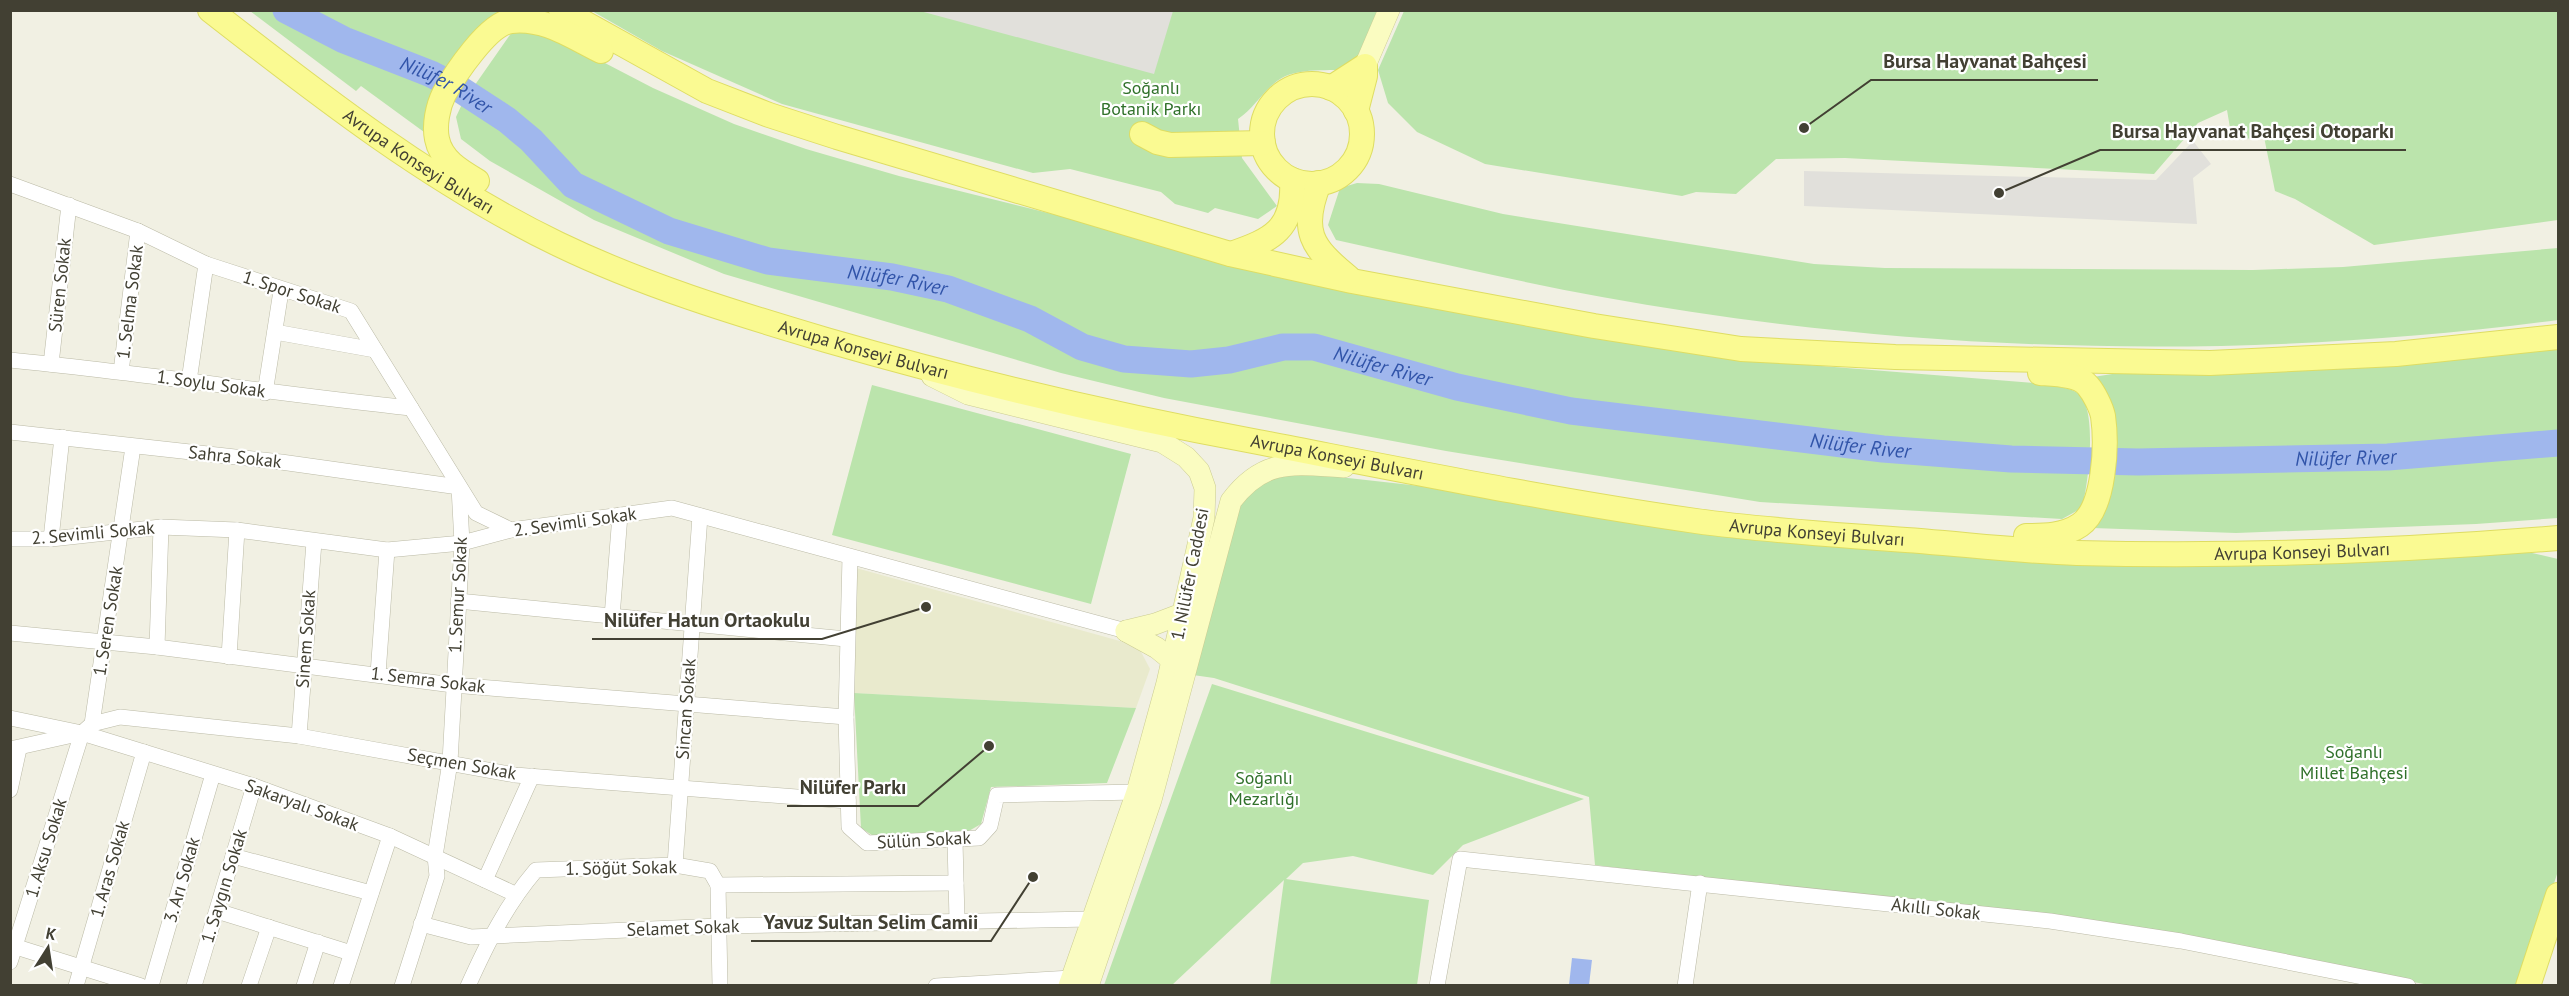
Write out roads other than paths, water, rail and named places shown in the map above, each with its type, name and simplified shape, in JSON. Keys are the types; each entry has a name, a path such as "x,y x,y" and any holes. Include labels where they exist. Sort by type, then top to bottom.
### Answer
{"main road":[{"name":"Avrupa Konseyi Bulvarı","path":"210,10 340,110 449,183 537,232 636,278 767,323 899,361 1150,422 1452,479 1695,521 1788,532 2072,553 2219,553 2515,542 2559,538"},
{"path":"561,10 707,91 780,119 1230,254 1352,281 1594,326 1741,349 1895,357 2210,363 2396,354 2559,337"},
{"path":"1356,111 1365,76 1365,66 1389,10"},
{"path":"767,323 591,243 500,195 451,165 437,141 436,123 443,96 484,38 508,21 547,23 646,75 731,115 805,141 913,158"},
{"path":"1331,88 1365,66"},
{"path":"1303,85 1331,88 1347,98 1356,111 1361,126 1361,142 1356,157 1347,170 1334,179 1319,183 1292,180 1273,165 1264,132 1270,106 1287,91 1303,85"},
{"path":"1230,254 1264,243 1277,234 1286,221 1292,180"},
{"path":"1319,183 1309,218 1311,237 1325,258 1352,281"},
{"path":"1876,537 1984,534 2051,537 2080,526 2092,511 2102,486 2103,414 2088,385 2075,378 2051,374 1895,357"},
{"name":"1. Nilüfer Caddesi","path":"899,361 968,393 1139,434 1162,442 1186,457 1199,471 1205,488 1204,518 1193,615"},
{"name":"1. Nilüfer Caddesi","path":"1076,983 1151,800 1180,663 1193,615 1231,501 1244,483 1265,469 1292,464 1452,479"},
{"path":"2515,542 2559,552"},
{"path":"1126,631 1193,615"},
{"path":"1126,631 1180,663"},
{"name":"1. Nilüfer Caddesi","path":"1076,983 1091,919 1180,663"},
{"path":"2528,986 2559,896"}],"street":[{"name":"1. Spor Sokak","path":"10,184 138,231 206,264 281,291 351,311 476,513 511,530"},
{"name":"Süren Sokak","path":"51,364 69,205"},
{"name":"1. Selma Sokak","path":"122,372 138,231"},
{"path":"189,381 206,264"},
{"path":"265,393 281,291"},
{"path":"275,332 375,350"},
{"name":"1. Soylu Sokak","path":"10,360 122,372 265,393 411,408"},
{"name":"Sahra Sokak","path":"10,432 281,462 459,487"},
{"path":"51,539 63,437"},
{"name":"1. Seren Sokak","path":"87,729 105,641 133,447"},
{"name":"1. Semur Sokak","path":"402,986 437,876 435,856 450,762 462,543 459,487"},
{"name":"2. Sevimli Sokak","path":"10,539 51,539 161,527 237,530 387,550 462,543 511,530 672,508 1126,631"},
{"path":"612,617 620,515"},
{"name":"Sincan Sokak","path":"675,865 700,516"},
{"path":"157,647 161,527"},
{"path":"229,657 237,530"},
{"name":"Sinem Sokak","path":"299,736 314,542"},
{"path":"378,674 387,550"},
{"name":"Sülün Sokak","path":"850,557 846,639 849,827 867,843 955,841 979,838 990,826 997,795 1137,792"},
{"path":"458,601 846,639"},
{"name":"1. Semra Sokak","path":"10,633 157,647 453,685 846,717"},
{"name":"Seçmen Sokak","path":"15,749 87,729 120,717 299,736 532,776 848,801"},
{"name":"Sakaryalı Sokak","path":"10,718 87,729 144,752 254,786 390,836 515,894"},
{"name":"1. Aksu Sokak","path":"10,962 13,946 87,729"},
{"path":"10,790 15,749"},
{"name":"1. Aras Sokak","path":"76,986 144,752"},
{"name":"3. Arı Sokak","path":"151,986 213,774"},
{"path":"485,880 532,776"},
{"name":"1. Saygın Sokak","path":"195,986 254,786"},
{"path":"341,986 390,836"},
{"path":"955,841 957,920"},
{"path":"233,856 371,893"},
{"name":"Akıllı Sokak","path":"1437,986 1460,859 2050,921 2181,941 2408,986"},
{"name":"1. Söğüt Sokak","path":"468,986 492,935 515,894 536,870 675,865 710,871 718,885"},
{"path":"720,986 718,885 956,883"},
{"path":"1685,986 1700,883"},
{"path":"217,911 351,953"},
{"name":"Selamet Sokak","path":"421,924 471,938 492,935 719,926 1091,919"},
{"path":"249,986 269,927"},
{"path":"304,986 318,942"},
{"path":"13,946 141,986"},
{"path":"936,986 1076,983"}],"water":[{"path":"1572,958 1592,960 1589,985 1569,985"}],"waterway":[{"name":"Nilüfer River","path":"286,10 344,40 431,74 458,88 507,120 531,140 573,185 669,231 768,261 892,277 948,289 1030,319 1082,347 1124,359 1191,364 1229,360 1283,347 1314,347 1457,387 1571,411 1883,449 2011,459 2138,462 2388,457 2558,443"}],"place":[{"name":"Bursa Hayvanat Bahçesi","path":"1804,128"},
{"name":"Bursa Hayvanat Bahçesi Otoparkı","path":"1999,193"},
{"name":"Nilüfer Hatun Ortaokulu","path":"926,607"},
{"name":"Nilüfer Parkı","path":"989,746"},
{"name":"Yavuz Sultan Selim Camii","path":"1033,877"}],"park label":[{"name":"Soğanlı Botanik Parkı","path":"1151,98"},
{"name":"Soğanlı Millet Bahçesi","path":"2354,762"},
{"name":"Soğanlı Mezarlığı","path":"1264,788"}]}
